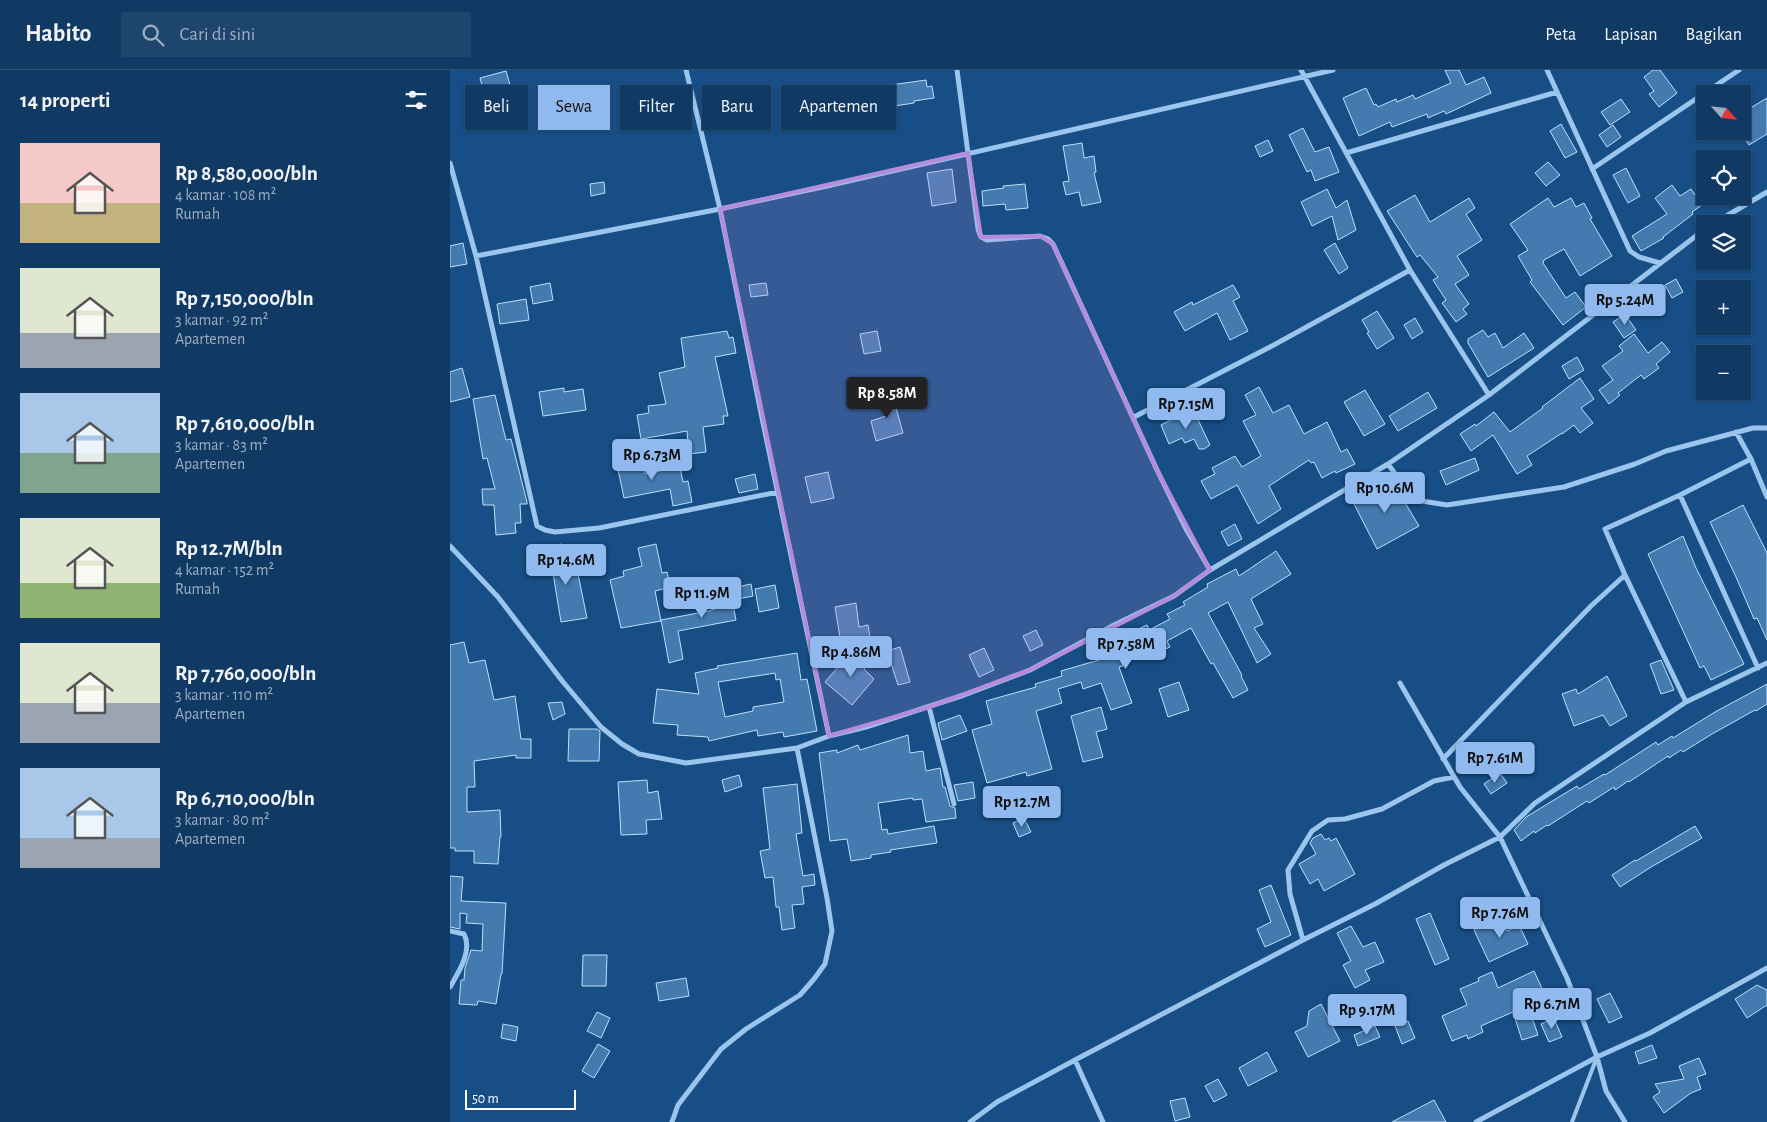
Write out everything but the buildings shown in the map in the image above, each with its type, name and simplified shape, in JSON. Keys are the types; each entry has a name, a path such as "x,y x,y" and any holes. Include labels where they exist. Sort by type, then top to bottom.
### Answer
{"street":[{"path":"686,70 720,209 829,736"},
{"path":"957,70 978,229 981,237 988,240 1040,236 1048,239 1053,244 1186,528 1210,570"},
{"path":"1301,70 1410,270 1489,395"},
{"path":"476,256 720,209 826,186 1333,70"},
{"path":"1547,70 1630,251 1639,257 1660,263"},
{"path":"1592,169 1739,70"},
{"path":"1346,153 1557,92"},
{"path":"450,163 476,256 537,526 554,532 599,528 778,492"},
{"path":"1728,215 1767,192"},
{"path":"450,546 498,597 563,682 602,727 622,744 639,754 686,763 797,748 829,736 866,727 929,707 1030,670 1114,625 1174,596 1210,570 1388,464 1489,395 1696,236"},
{"path":"1134,417 1270,347 1410,270"},
{"path":"1388,464 1408,492 1422,501 1448,505 1564,487 1635,464 1666,451 1753,428 1767,428"},
{"path":"1736,432 1767,497"},
{"path":"1686,702 1604,529 1680,495 1750,459"},
{"path":"1680,495 1758,668"},
{"path":"1443,759 1591,606 1625,575"},
{"path":"970,1122 997,1102 1074,1060 1500,837 1535,803 1686,702 1767,663"},
{"path":"1400,683 1454,777 1500,837 1567,978 1597,1057 1606,1091 1625,1122"},
{"path":"929,707 954,804"},
{"path":"672,1122 678,1105 721,1049 746,1029 800,995 824,964 832,931 797,748"},
{"path":"1303,940 1290,894 1288,870 1312,831 1328,820 1345,819 1382,808 1434,781 1454,777"},
{"path":"450,931 464,934 466,938 464,962 450,987"},
{"path":"1476,1122 1597,1057 1650,1033 1767,968"},
{"path":"1074,1060 1103,1122"}],"lane":[{"path":"1572,1122 1597,1057"}],"highlighted area":[{"path":"968,153 981,237 1040,236 1053,244 1157,470 1210,570 1174,596 1030,670 929,707 829,736 720,209"}]}
